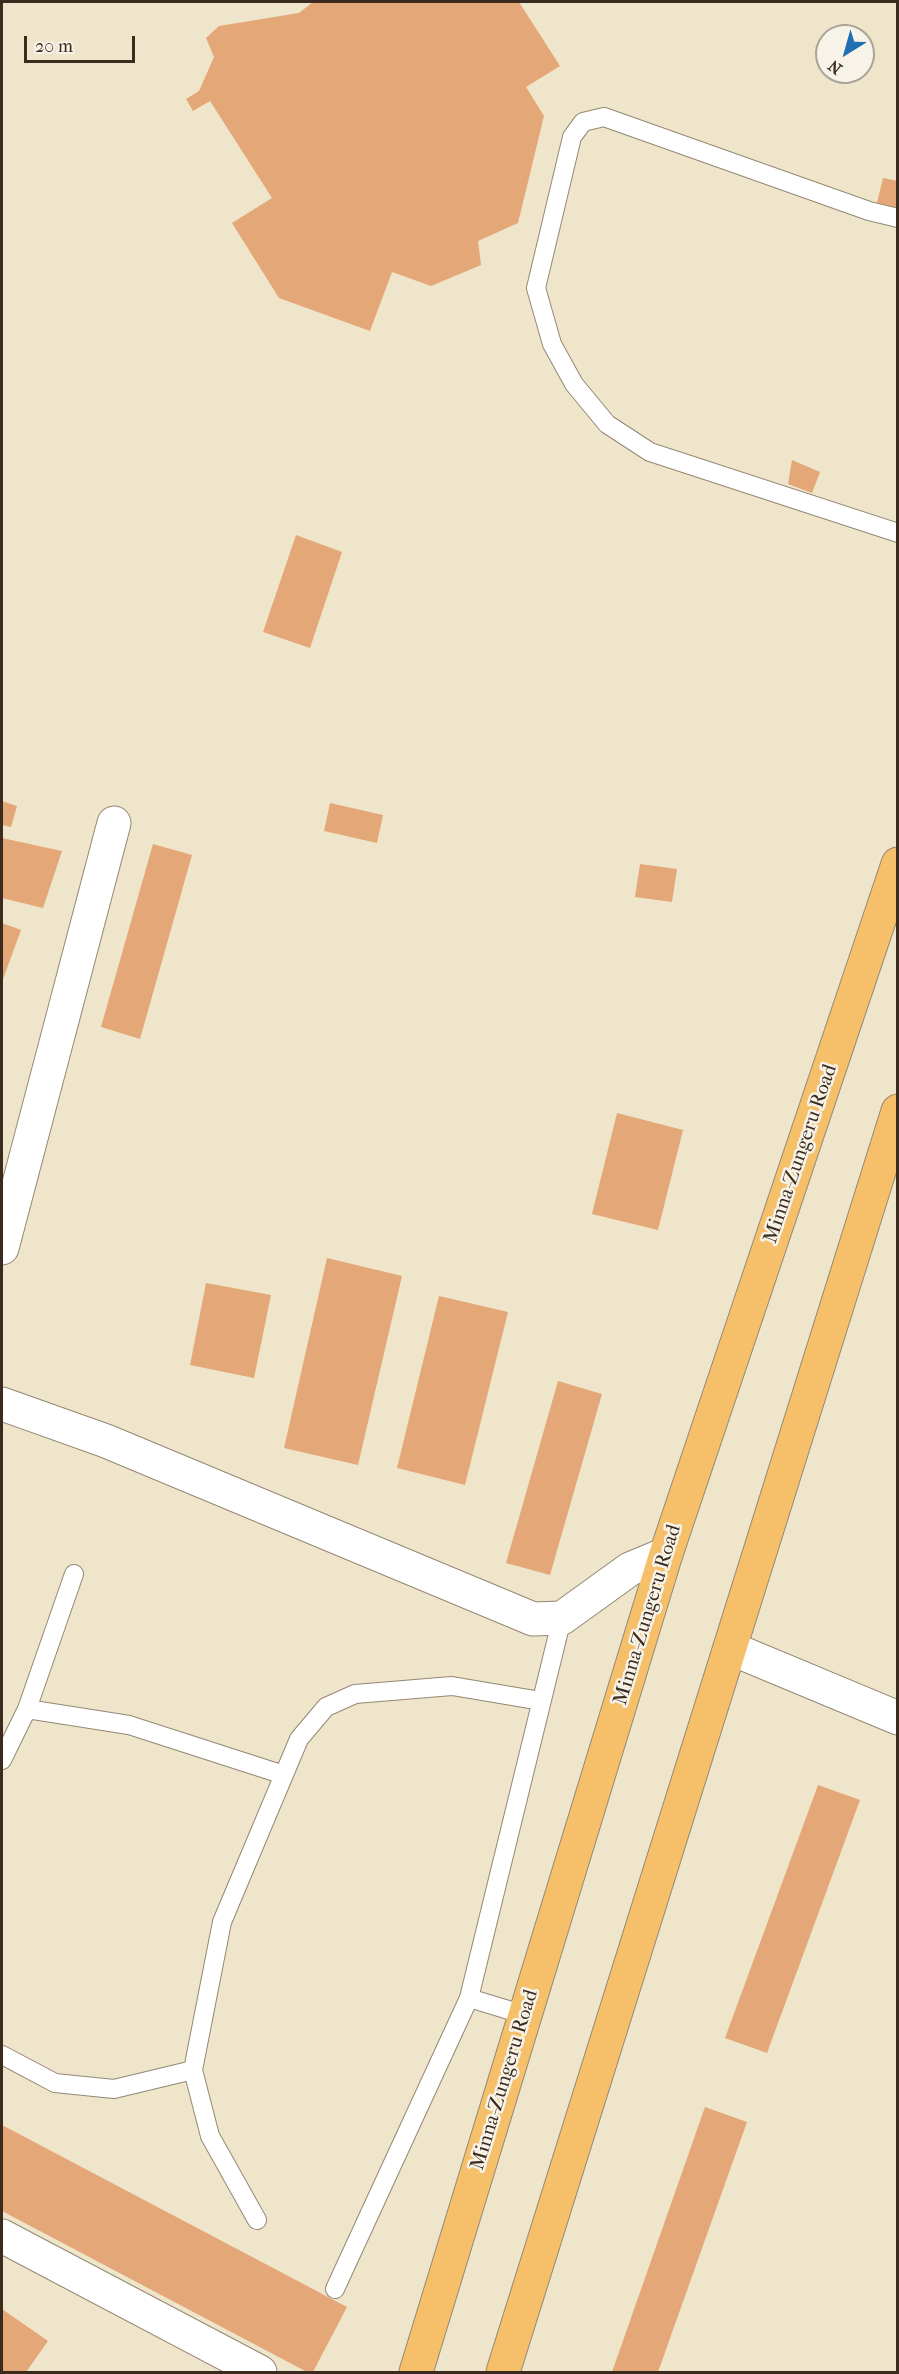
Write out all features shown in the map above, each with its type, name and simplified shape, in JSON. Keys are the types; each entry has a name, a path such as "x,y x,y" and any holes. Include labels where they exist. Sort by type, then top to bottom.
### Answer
{"main road":[{"name":"Minna-Zungeru Road","path":"416,2373 666,1554 897,864"},
{"path":"503,2373 730,1648 889,1168 897,1112"}],"street":[{"path":"2,1248 114,823"},
{"path":"2,1404 117,1445 533,1619 562,1618 630,1569 666,1554"},
{"path":"730,1648 897,1718"},
{"path":"2,2236 260,2373"}],"lane":[{"path":"897,218 869,211 604,117 583,122 572,137 536,288 552,344 574,384 607,424 650,452 897,533"},
{"path":"2,1760 27,1708 74,1574"},
{"path":"335,2289 469,1998 562,1618"},
{"path":"257,2220 210,2136 193,2070 222,1922 299,1739 326,1707 355,1694 452,1686 542,1701"},
{"path":"27,1708 129,1725 284,1775"},
{"path":"469,1998 525,2015"},
{"path":"2,2055 56,2083 114,2089 193,2070"}],"building":[{"path":"313,2 519,2 560,66 526,87 544,116 518,223 478,241 481,265 431,286 392,272 370,331 279,298 232,223 272,198 210,101 193,111 186,99 199,91 214,57 206,38 219,26 299,13"},
{"path":"883,178 898,181 898,208 877,203"},
{"path":"792,460 820,472 812,493 788,484"},
{"path":"296,535 342,552 310,648 263,632"},
{"path":"2,801 17,806 11,827 2,825"},
{"path":"330,803 383,815 377,843 324,831"},
{"path":"2,838 62,851 43,908 2,898"},
{"path":"153,844 192,855 140,1039 101,1027"},
{"path":"640,864 677,869 672,902 635,897"},
{"path":"2,923 21,930 2,982"},
{"path":"617,1113 683,1130 658,1230 592,1214"},
{"path":"327,1258 402,1276 358,1465 284,1448"},
{"path":"206,1283 271,1295 254,1378 190,1365"},
{"path":"439,1296 508,1312 465,1485 397,1468"},
{"path":"558,1381 602,1394 550,1575 506,1563"},
{"path":"818,1785 860,1800 767,2053 725,2038"},
{"path":"705,2107 747,2122 658,2372 612,2372"},
{"path":"2,2125 347,2307 313,2372 307,2372 2,2211"},
{"path":"2,2309 48,2341 26,2372 2,2372"}]}
